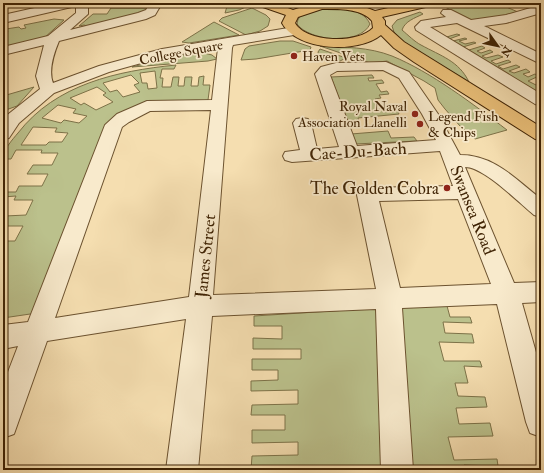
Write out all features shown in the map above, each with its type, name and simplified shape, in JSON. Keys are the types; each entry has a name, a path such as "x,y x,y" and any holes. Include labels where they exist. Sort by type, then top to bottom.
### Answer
{"main road":[{"path":"264,3 293,14"},
{"path":"376,20 426,3"},
{"path":"419,59 398,51 319,41 309,38 294,31 289,25 289,19 293,14 310,6 335,4 356,8 376,20 399,45 419,59 541,135"},
{"path":"342,43 369,37 374,34 376,20"}],"street":[{"path":"3,19 79,3 82,14 54,37 48,52 44,76 48,90"},
{"path":"3,50 142,16 151,12 156,3"},
{"path":"510,6 535,11"},
{"path":"444,11 541,60"},
{"path":"535,11 496,22 432,23 421,27 541,101"},
{"path":"514,18 534,25"},
{"name":"College Square","path":"3,134 8,120 48,90 104,69 162,52 227,43 294,31"},
{"name":"James Street","path":"182,470 200,306 225,48 227,43"},
{"name":"Swansea Road","path":"350,152 322,74 326,70 336,67 386,66 404,75 430,114 450,153 467,192 507,294 541,422"},
{"path":"3,423 114,125 123,118 147,106 219,105"},
{"path":"302,123 310,155"},
{"name":"Cae-Du-Bach","path":"292,156 350,152 450,153 490,168 541,210"},
{"path":"397,470 388,288 367,195 467,192"},
{"path":"3,337 200,306 541,292"}],"green space":[{"path":"228,3 247,3 248,6 239,10 225,13"},
{"path":"455,3 497,3 518,12 485,21 470,20 445,7"},
{"path":"111,8 149,8 146,11 130,17 127,16 87,26 79,26 93,14 107,14"},
{"path":"252,8 266,15 270,19 268,26 260,31 246,35 219,21 222,18"},
{"path":"320,8 355,11 366,18 370,24 364,31 356,36 334,39 312,34 303,30 297,24 302,14"},
{"path":"420,12 423,14 408,22 402,30 419,44 455,64 469,82 402,41 394,32 392,26 397,20"},
{"path":"54,19 64,20 44,38 3,48 3,33 8,32 6,29 19,27 21,29 26,28 24,25"},
{"path":"214,22 239,35 189,43 182,42"},
{"path":"457,34 460,35 449,39 453,41 465,38 467,39 459,41 465,44 476,43 463,47 469,50 482,46 485,48 477,51 481,53 490,50 493,52 482,56 486,58 498,55 503,57 491,61 496,64 508,60 511,62 498,66 503,69 516,65 520,67 509,71 514,73 526,69 530,72 523,74 528,77 535,74 539,76 528,81 538,86 541,85 541,96 443,38"},
{"path":"280,41 293,41 311,47 310,50 241,60 245,49 249,46"},
{"path":"320,46 365,49 392,56 437,80 466,99 507,130 475,139 460,126 445,109 438,100 435,88 424,81 387,61 370,63"},
{"path":"320,49 346,58 340,61 320,60 318,52"},
{"path":"204,53 212,55 217,59 132,67 175,56"},
{"path":"176,65 174,69 162,69 160,78 163,78 162,87 171,87 173,77 179,77 178,86 184,86 185,77 192,77 191,86 198,86 199,77 204,76 203,85 210,85 208,100 128,110 37,313 3,318 3,270 7,261 3,261 3,241 15,241 23,226 3,226 3,220 5,216 26,215 33,200 14,200 16,196 3,197 3,192 16,192 19,186 42,186 48,174 27,174 33,165 52,165 58,153 41,153 42,150 16,150 11,159 3,159 6,149 33,116 50,103 69,92 110,76","holes":["155,71 157,88 148,89 147,83 142,83 140,73","131,75 139,83 134,85 140,92 123,97 117,90 110,92 103,83","97,87 106,93 103,95 113,102 96,110 84,103 81,105 70,98","58,105 76,109 73,113 87,116 79,123 64,120 61,123 42,118","33,127 57,128 55,132 68,133 62,142 49,142 46,145 21,145"]},
{"path":"372,75 374,78 368,78 369,81 382,80 384,83 376,84 381,92 387,91 389,94 379,95 381,98 375,99 380,110 397,109 399,114 358,118 360,125 349,125 331,77"},
{"path":"34,87 17,106 3,111 3,96"},
{"path":"388,131 391,138 414,137 417,141 355,144 351,134"},
{"path":"397,306 447,306 450,317 470,317 472,323 443,322 445,333 472,334 474,343 439,342 444,361 480,361 482,367 464,366 468,383 455,383 458,396 485,397 487,407 456,408 459,424 490,423 493,436 448,437 454,460 497,459 498,466 464,465 464,470 410,470"},
{"path":"379,308 388,470 251,470 252,456 298,455 298,442 252,443 252,430 285,430 285,415 251,415 252,405 298,404 298,390 251,391 251,381 278,380 278,370 252,370 252,359 301,359 301,349 253,349 253,338 282,339 282,326 254,326 254,316"}],"place":[{"name":"Haven Vets","path":"294,56"},
{"name":"Royal Naval Association Llanelli","path":"415,114"},
{"name":"Legend Fish & Chips","path":"420,124"},
{"name":"The Golden Cobra","path":"447,188"}]}
